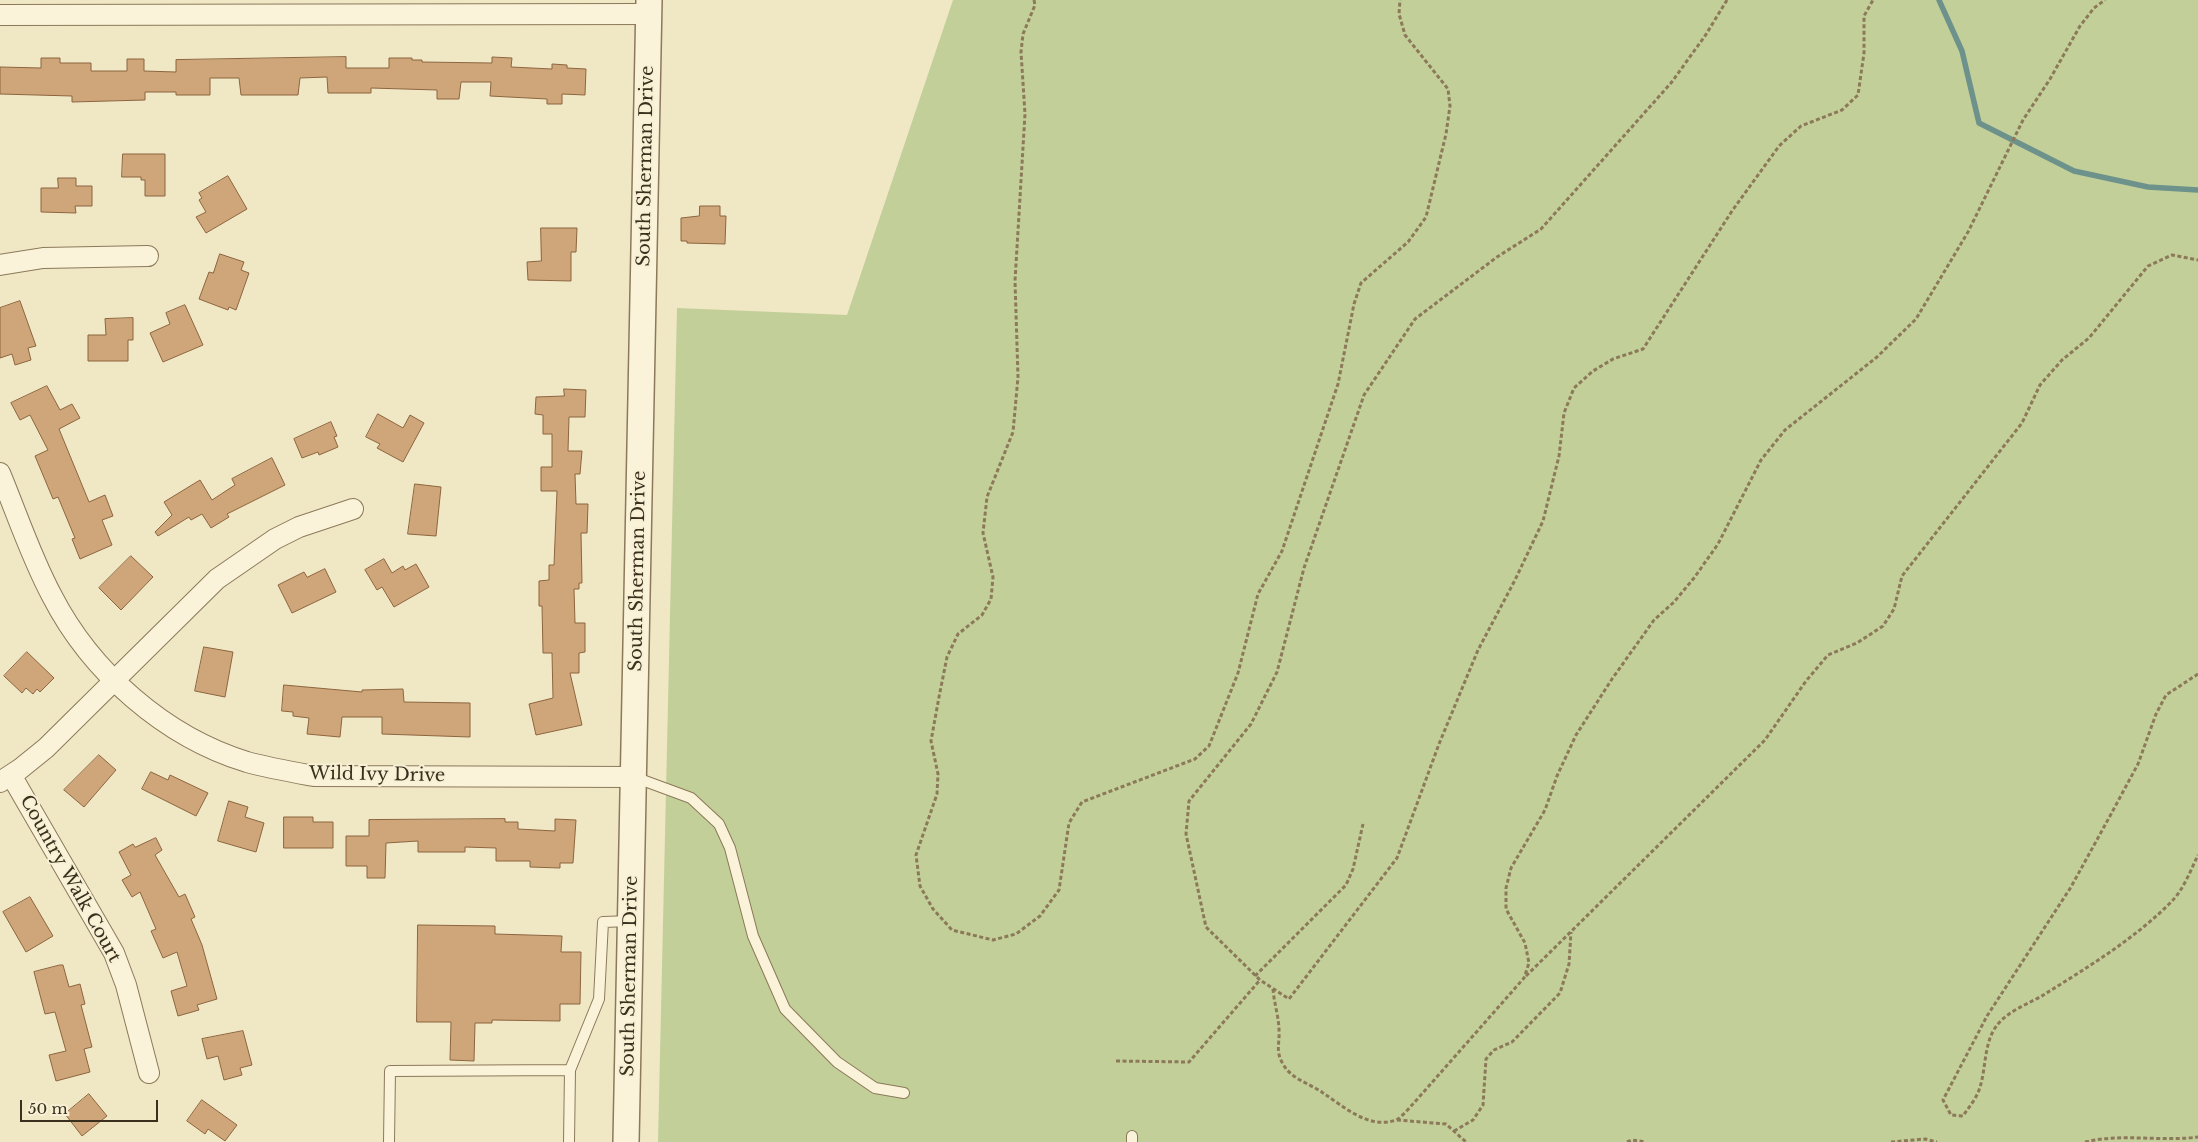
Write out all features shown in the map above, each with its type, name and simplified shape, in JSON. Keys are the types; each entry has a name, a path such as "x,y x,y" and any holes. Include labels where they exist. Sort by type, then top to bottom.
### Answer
{"street":[{"path":"6,10 649,7"},
{"name":"South Sherman Drive","path":"626,1142 649,7"},
{"path":"0,265 43,258 148,256"},
{"name":"Wild Ivy Drive","path":"0,473 44,581 60,612 80,641 114,680 150,711 200,743 248,762 314,776 634,776"},
{"path":"6,778 46,748 203,591 245,557 299,527 353,509"},
{"name":"Country Walk Court","path":"6,778 114,953 126,985 149,1073"}],"lane":[{"path":"634,776 691,798 719,824 730,848 753,936 785,1009 837,1062 875,1088 904,1093"},
{"path":"569,1142 570,1070 599,999 603,922 631,921"},
{"path":"389,1142 390,1071 570,1070"}],"path":[{"path":"1034,0 1035,5 1024,34 1021,52 1025,114 1015,281 1018,377 1013,432 987,497 983,533 993,577 991,599 982,615 958,634 947,657 931,741 938,774 937,794 916,855 920,886 933,909 952,930 993,940 1016,934 1040,916 1058,890 1069,823 1082,802 1195,759 1209,746 1238,673 1258,594 1282,551 1338,384 1354,304 1361,284 1408,242 1426,217 1446,134 1450,106 1448,89 1406,35 1399,14 1400,0"},
{"path":"1727,0 1705,36 1671,83 1541,229 1497,257 1416,319 1364,395 1304,568 1277,672 1251,724 1189,801 1186,834 1206,927 1255,976 1289,1000 1397,858 1439,744 1478,650 1515,580 1543,521 1559,456 1564,413 1574,388 1592,371 1613,359 1643,349 1732,210 1779,146 1801,126 1842,110 1858,95 1864,53 1864,16 1873,0"},
{"path":"1524,978 1529,963 1525,943 1506,909 1506,888 1511,868 1545,810 1557,776 1576,735 1612,679 1654,620 1684,590 1718,544 1761,460 1779,437 1792,424 1877,358 1916,319 1968,232 2018,129 2050,79 2080,26 2094,8 2105,0"},
{"path":"1396,1120 1413,1104 1524,978 1766,740 1806,681 1828,655 1858,643 1883,626 1894,609 1902,576 2022,423 2040,385 2062,360 2089,338 2148,266 2172,255 2198,260"},
{"path":"2198,674 2166,695 2156,714 2138,764 2072,886 1987,1016 1953,1078 1943,1100 1951,1115 1963,1116 1972,1103 1980,1086 1984,1060 1995,1028 2011,1012 2028,1005 2062,984 2147,923 2173,900 2198,855"},
{"path":"1255,976 1346,885 1353,869 1362,824"},
{"path":"1454,1131 1473,1120 1482,1106 1486,1059 1494,1050 1512,1042 1560,993 1569,964 1571,932"},
{"path":"1116,1061 1189,1062 1260,980"},
{"path":"1273,989 1274,1009 1279,1030 1277,1046 1283,1065 1299,1080 1322,1092 1354,1113 1373,1121 1396,1120 1446,1124 1466,1142"},
{"path":"2084,1142 2142,1138 2177,1140 2198,1137"},
{"path":"1891,1142 1925,1139 1937,1142"},
{"path":"1627,1142 1632,1140 1646,1142"}],"green space":[{"path":"953,0 2198,0 2198,1142 658,1142 677,308 847,315"}],"building":[{"path":"346,57 346,68 389,68 389,58 412,58 412,60 422,60 422,62 492,63 492,57 512,58 511,67 552,69 552,64 567,65 567,68 586,69 585,95 562,94 562,104 547,104 547,99 490,96 491,82 461,82 459,99 437,99 437,90 371,88 371,93 328,93 327,77 300,78 298,95 241,95 239,78 210,78 210,95 176,95 176,92 145,92 145,100 72,102 72,96 0,94 0,67 41,68 41,58 60,58 60,63 91,63 91,71 127,71 127,59 144,59 144,71 176,72 176,60"},
{"path":"123,154 165,154 165,196 145,196 145,180 141,180 141,177 122,177"},
{"path":"228,176 247,209 206,233 196,217 206,212 199,200 202,198 199,193"},
{"path":"58,178 76,178 76,186 92,186 92,206 75,206 76,213 41,212 41,188 58,188"},
{"path":"700,206 720,206 720,216 726,216 725,244 687,243 687,241 681,241 681,218 699,216"},
{"path":"541,228 577,228 576,252 571,252 571,281 528,280 527,262 541,261"},
{"path":"220,254 244,262 241,270 249,273 236,310 229,307 228,310 199,299 209,272 213,273"},
{"path":"20,301 36,346 28,348 31,360 15,365 12,354 0,358 0,308"},
{"path":"185,305 203,345 163,362 150,333 170,324 166,313"},
{"path":"133,318 133,340 128,340 128,361 88,361 88,335 106,335 105,319"},
{"path":"47,386 60,410 72,404 80,418 59,429 89,502 105,495 113,516 102,520 112,545 80,559 72,539 75,538 58,497 53,499 35,456 48,450 30,415 20,420 11,403"},
{"path":"564,389 586,390 585,417 569,417 568,451 582,451 580,474 575,474 576,504 588,504 587,533 581,533 582,583 579,583 579,589 574,589 575,623 585,623 585,652 579,653 579,673 570,673 582,725 536,735 529,704 553,698 552,653 543,653 542,606 539,606 539,581 549,580 549,565 554,565 557,491 541,491 541,467 552,467 552,434 543,434 543,415 535,414 536,397 564,396"},
{"path":"378,414 403,428 410,415 424,423 403,462 377,448 380,444 366,437"},
{"path":"331,422 337,436 334,437 338,447 319,455 318,452 302,458 294,439"},
{"path":"272,458 285,485 227,514 229,517 211,528 202,514 191,520 189,517 158,536 155,532 172,515 164,502 200,480 212,500 235,485 232,479"},
{"path":"415,484 441,487 436,536 408,534"},
{"path":"131,556 153,577 121,610 99,588"},
{"path":"384,559 392,573 403,566 405,570 416,564 429,587 394,607 382,587 377,590 365,570"},
{"path":"325,569 336,592 292,613 278,585 304,572 307,577"},
{"path":"204,647 233,652 225,697 195,691"},
{"path":"27,652 54,678 40,692 37,689 33,694 26,688 22,693 4,676"},
{"path":"284,685 362,692 362,690 403,689 404,702 470,703 470,737 382,734 382,717 342,717 340,737 307,734 309,718 293,716 293,712 282,711"},
{"path":"99,755 116,770 84,807 64,790"},
{"path":"151,772 168,780 170,775 208,793 196,816 142,789"},
{"path":"229,801 248,807 245,817 264,823 256,852 218,841"},
{"path":"284,817 313,817 313,822 333,822 333,848 284,848"},
{"path":"505,819 505,822 518,822 518,829 555,831 555,819 576,820 573,863 560,863 560,868 530,867 530,861 496,861 496,848 465,847 465,852 418,852 418,841 386,843 385,878 367,878 367,866 346,866 346,836 369,836 369,820"},
{"path":"156,838 162,850 155,855 179,897 185,894 195,917 191,919 202,945 217,999 197,1005 199,1010 178,1016 171,991 187,986 177,952 163,958 151,931 156,929 140,892 132,897 122,880 131,875 119,852 133,844 135,847"},
{"path":"30,897 53,936 26,952 3,912"},
{"path":"418,925 495,926 495,934 562,936 561,952 581,952 580,1004 560,1004 560,1021 492,1020 492,1023 475,1023 474,1061 450,1060 451,1022 417,1022"},
{"path":"63,965 69,987 80,984 85,1004 81,1005 92,1047 84,1049 90,1072 56,1081 49,1055 66,1051 55,1012 45,1014 34,972"},
{"path":"243,1031 252,1065 240,1068 242,1075 224,1080 218,1056 207,1059 202,1039"},
{"path":"89,1094 107,1116 82,1136 65,1114"},
{"path":"202,1100 237,1125 225,1141 208,1129 205,1134 187,1121"}],"waterway":[{"path":"1939,0 1962,51 1979,123 2074,171 2148,187 2198,190"}]}
